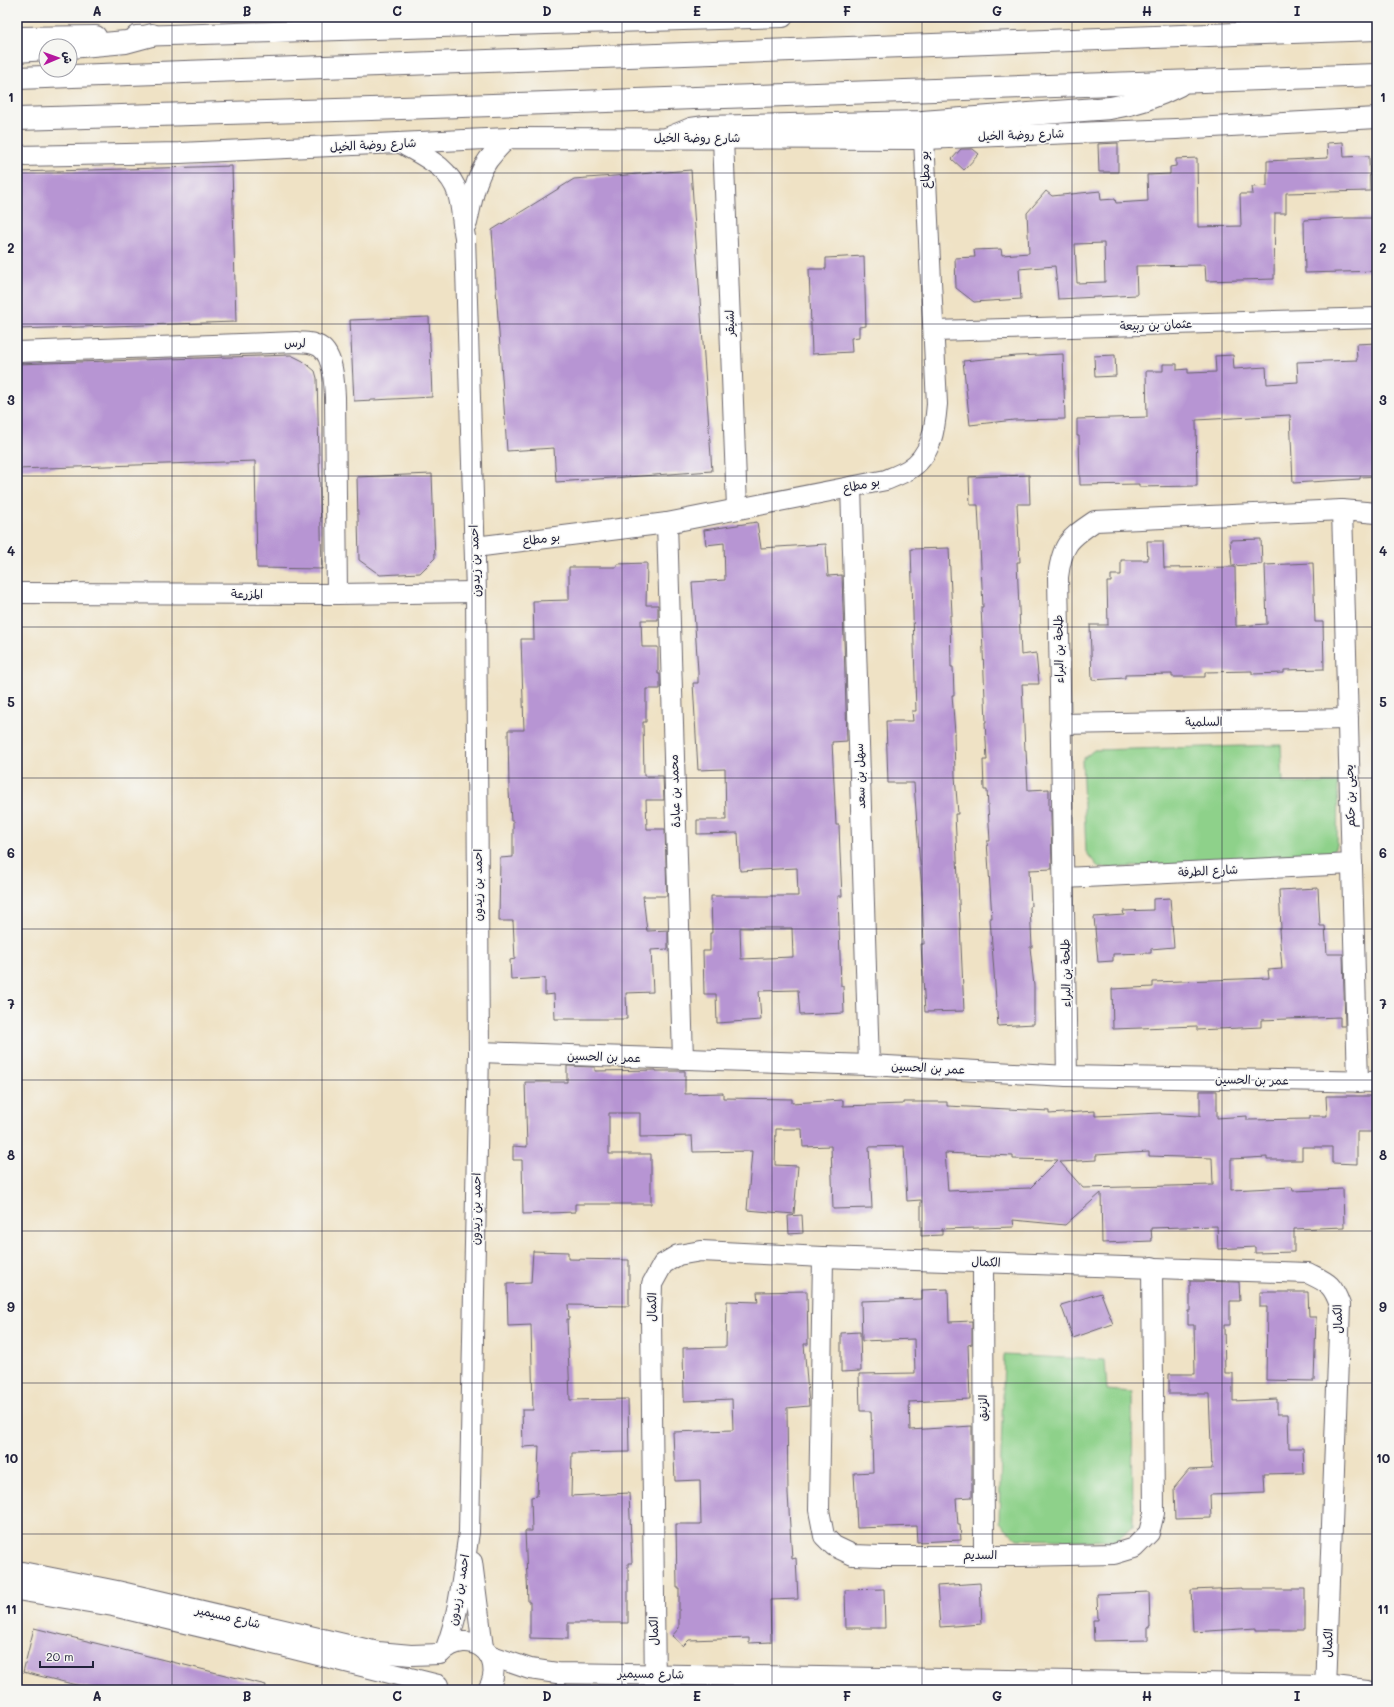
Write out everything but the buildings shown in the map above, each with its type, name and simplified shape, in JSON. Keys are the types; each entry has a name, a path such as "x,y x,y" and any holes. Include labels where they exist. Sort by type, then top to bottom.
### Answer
{"main road":[{"path":"17,78 1377,29"},
{"path":"78,46 126,42 152,36"},
{"path":"17,51 38,50"},
{"path":"17,119 1377,76"},
{"path":"669,138 691,129 704,127 922,122 1110,108 1134,104 1152,98 1186,82"}],"street":[{"path":"17,37 152,36 424,23 783,17"},
{"name":"شارع روضة الخيل","path":"17,156 180,154 508,138 924,139 1377,118"},
{"name":"احمد بن زيدون","path":"465,237 474,193 482,172 492,154 508,138"},
{"name":"لشيقر","path":"723,138 737,508"},
{"name":"بو مطاع","path":"475,547 667,523 737,508 886,480 910,469 925,455 935,432 937,404 924,139"},
{"name":"احمد بن زيدون","path":"401,143 441,168 450,178 458,195 465,237 475,547 479,1052 469,1532 459,1605 452,1632 436,1664 435,1675 440,1688"},
{"name":"عثمان بن ربيعة","path":"934,332 1377,318"},
{"name":"لرس","path":"17,352 289,342 315,344 325,352 332,365 335,397 337,594"},
{"name":"سهل بن سعد","path":"851,487 869,1065"},
{"name":"طلحة بن البراء","path":"1067,1076 1058,577 1061,556 1069,540 1080,530 1094,521 1342,510 1377,513"},
{"name":"يحيى بن حكم","path":"1342,510 1352,864 1367,1082"},
{"name":"محمد بن عبادة","path":"667,523 683,1060"},
{"name":"المزرعة","path":"17,593 337,594 476,592"},
{"name":"السلمية","path":"1060,724 1348,719"},
{"name":"شارع الطرفة","path":"1064,878 1352,864"},
{"name":"عمر بن الحسين","path":"479,1052 869,1065 1067,1076 1367,1082"},
{"name":"الكمال","path":"655,1682 651,1317 652,1284 663,1264 678,1255 701,1251 1308,1273 1324,1280 1334,1290 1340,1305 1326,1687"},
{"name":"السديم","path":"823,1256 819,1510 824,1536 834,1546 853,1555 881,1556 1022,1556 1114,1554 1134,1548 1149,1533 1154,1513 1152,1267"},
{"name":"الزنبق","path":"983,1262 984,1555"},
{"name":"احمد بن زيدون","path":"469,1532 486,1652 493,1664 494,1673 488,1690"},
{"name":"شارع مسيمير","path":"17,1571 117,1592 376,1651 411,1655 443,1651 455,1643 474,1643 486,1652 530,1669 655,1682 1326,1687 1367,1690"},
{"name":"شارع مسيمير","path":"17,1590 113,1606 286,1647 440,1688"}],"green space":[{"path":"1281,745 1283,783 1338,783 1337,846 1323,860 1099,868 1086,852 1082,760 1094,750"},
{"path":"1004,1355 1105,1360 1107,1390 1132,1392 1133,1526 1115,1541 1017,1539 999,1522"}]}
